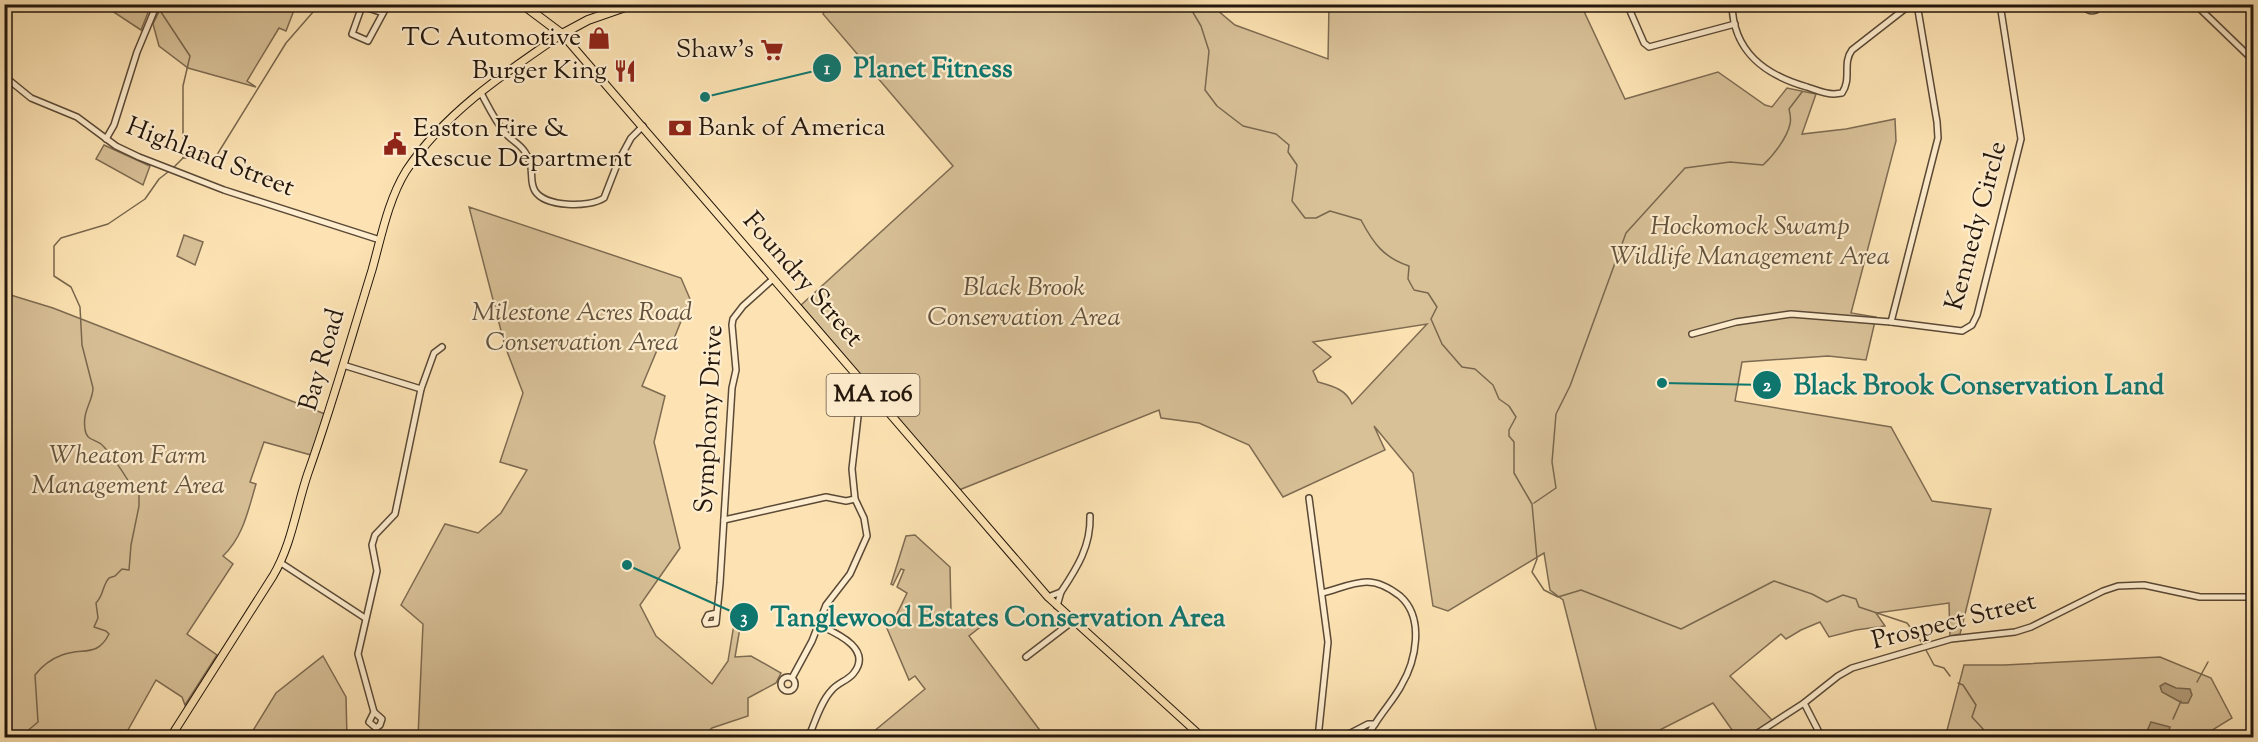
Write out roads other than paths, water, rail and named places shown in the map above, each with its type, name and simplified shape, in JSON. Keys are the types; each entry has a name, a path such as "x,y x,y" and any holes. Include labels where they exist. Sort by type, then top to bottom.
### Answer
{"highway":[{"name":"Foundry Street","path":"522,4 562,34"},
{"path":"562,34 608,8 634,4"}],"main road":[{"name":"Bay Road","path":"170,738 280,563 292,535 303,489 328,418 380,240 397,190 407,170 447,122 516,65 562,34"},
{"name":"Foundry Street","path":"562,34 1048,597 1203,738"}],"street":[{"path":"106,139 114,125 137,52 157,4"},
{"path":"383,13 363,6 352,34 368,42 388,4"},
{"path":"1627,4 1644,43 1649,47 1734,24"},
{"path":"1732,4 1734,24 1750,54 1771,74 1828,94 1844,91 1848,78 1847,57 1852,50 1911,4"},
{"path":"1891,322 1938,138 1917,4"},
{"name":"Kennedy Circle","path":"1692,334 1736,322 1791,314 1891,322 1962,331 1972,326 1977,315 2021,139 2001,4"},
{"path":"2084,4 2086,9 2091,11 2098,9 2100,4"},
{"path":"2195,4 2253,62"},
{"name":"Highland Street","path":"4,76 31,98 77,117 128,152 205,183 380,240"},
{"path":"481,93 501,127 522,147 528,157 532,165 532,183 535,191 542,199 550,202 594,204 604,198 618,162 631,138 643,126"},
{"name":"Symphony Drive","path":"717,613 732,388 736,370 732,326 737,312 773,279"},
{"path":"374,712 358,654 377,571 372,545 375,536 395,514 421,389 434,353 442,347"},
{"path":"343,365 421,389"},
{"path":"792,678 819,625 819,619 826,605 850,574 867,536 864,518 855,499 852,469 859,408 869,390"},
{"path":"724,520 826,497 846,501 855,499"},
{"path":"1309,498 1328,647 1318,738"},
{"path":"1057,606 1061,592 1087,547 1091,531 1090,516"},
{"path":"280,563 365,618"},
{"path":"1322,593 1358,583 1372,583 1386,587 1398,595 1412,612 1416,632 1411,661 1402,685 1365,738"},
{"name":"Prospect Street","path":"1750,738 1852,668 1959,637 2007,634 2023,629 2115,586 2144,585 2200,597 2253,597"},
{"path":"1048,597 1061,592"},
{"path":"1026,657 1073,621"},
{"path":"808,738 828,694 836,685 852,676 858,660 852,643 819,625"},
{"path":"1804,703 1821,738"},
{"path":"1341,738 1368,724 1375,724"}],"waterway":[{"path":"183,158 215,158 286,43 320,4"},
{"path":"1188,4 1201,26 1209,51 1205,90 1217,106 1243,126 1276,134 1289,145 1288,152 1297,165 1292,201 1305,218 1316,218 1330,211 1361,220 1380,249 1393,259 1409,266 1408,279 1414,290 1428,293 1437,307 1431,319 1442,344 1462,367 1475,369 1493,385 1499,399 1509,406 1516,417 1509,430 1509,436 1514,442 1514,473 1532,504 1537,559 1532,572 1544,590 1558,597 1581,590 1681,629 1774,581 1812,594 1827,602 1843,595 1856,599 1859,607 1907,623 1923,644"},
{"path":"159,9 190,56 183,86 183,158 174,167"},
{"path":"1534,503 1556,488 1552,462 1556,414 1570,386 1626,233 1685,168 1730,162 1763,165 1786,135 1790,122 1789,109 1802,92"},
{"path":"19,738 38,722 35,675 50,661 62,655 100,646 109,634 94,627 98,618 96,603 109,578 122,569 129,570 131,545 139,506 139,490 131,487 108,452 86,433 84,423 93,388 82,345 80,307 71,287 54,276 54,246 61,238 108,224 145,199 159,179 168,172"},
{"path":"1926,650 1934,665 1944,668 1950,676"},
{"path":"2197,682 2208,662"},
{"path":"1958,683 1963,685 1976,705 1972,717 1983,729 1983,738"},
{"path":"2173,719 2181,701"}],"place":[{"name":"TC Automotive","path":"599,38"},
{"name":"Shaw's","path":"772,50"},
{"name":"Burger King","path":"625,71"},
{"name":"Planet Fitness","path":"705,97"},
{"name":"Bank of America","path":"680,128"},
{"name":"Easton Fire & Rescue Department","path":"395,144"},
{"name":"Black Brook Conservation Land","path":"1662,383"},
{"name":"Tanglewood Estates Conservation Area","path":"627,565"}],"park label":[{"name":"Hockomock Swamp Wildlife Management Area","path":"1750,242"},
{"name":"Black Brook Conservation Area","path":"1024,303"},
{"name":"Milestone Acres Road Conservation Area","path":"582,328"},
{"name":"Wheaton Farm Management Area","path":"128,471"}]}
